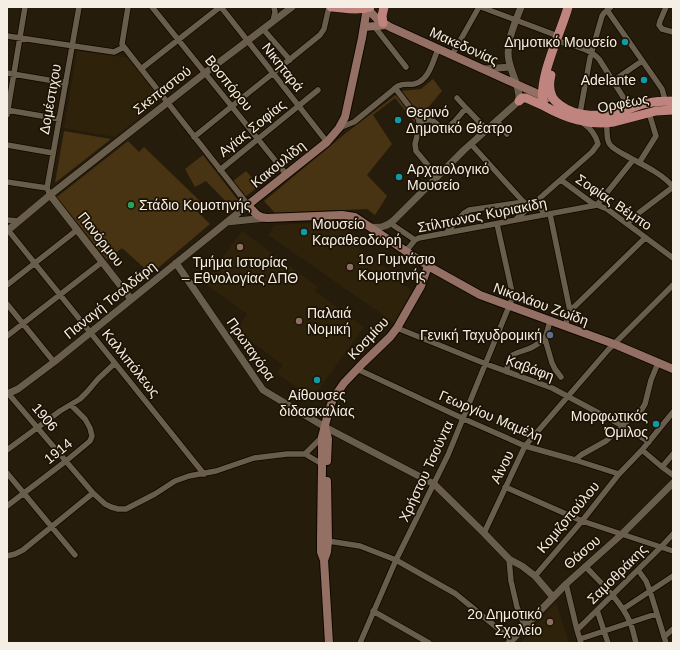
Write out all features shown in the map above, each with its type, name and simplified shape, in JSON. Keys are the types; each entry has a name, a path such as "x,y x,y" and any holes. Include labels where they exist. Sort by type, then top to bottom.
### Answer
{"main road":[{"path":"330,7 350,9 368,7"},
{"name":"Μακεδονίας","path":"368,7 381,25 485,69 555,102"},
{"name":"Κακουλίδη","path":"248,205 327,142 339,128 344,119 348,105 368,7"},
{"path":"364,27 381,25 384,7"},
{"path":"555,102 550,93 549,81 568,7"},
{"path":"544,106 542,95 544,78 572,7"},
{"name":"Ορφέως","path":"518,101 522,98 526,98 563,116 581,117"},
{"name":"Ορφέως","path":"609,119 630,108 649,102 669,101"},
{"name":"Ορφέως","path":"555,102 594,123 649,112 673,110"},
{"path":"248,205 258,216 267,218"},
{"name":"Στίλπωνος Κυριακίδη","path":"267,218 347,215 355,217 406,251"},
{"name":"Νικολάου Ζωίδη","path":"406,251 428,266 480,295 614,344 673,369"},
{"name":"Κοσμίου","path":"331,642 324,560 321,552 320,538 322,437 328,413 333,399 340,389 357,369 390,337 397,328 421,286 428,266"},
{"name":"Κοσμίου","path":"324,560 327,552 328,541 328,439 325,427"}],"street":[{"path":"25,7 7,112 59,119"},
{"name":"Δομέστιχου","path":"49,192 53,153 79,7"},
{"path":"128,7 122,44 248,205"},
{"name":"Βοσπόρου","path":"152,7 286,174"},
{"path":"141,69 220,7"},
{"name":"Νικηταρά","path":"220,7 327,142"},
{"path":"273,21 275,14 274,7"},
{"name":"Σκεπαστού","path":"8,230 49,192 168,103 292,7"},
{"path":"194,137 321,34 324,29 330,7"},
{"path":"452,55 480,7 516,20 592,52 600,59 630,108"},
{"path":"370,227 382,227 390,223 464,150 518,101 517,84 508,61 510,38 521,7"},
{"path":"666,7 659,25 662,29 672,32"},
{"path":"598,144 596,136 581,117 592,52 602,16 609,8 642,61 662,89 664,96 669,101"},
{"path":"381,25 406,67"},
{"path":"263,29 290,60"},
{"path":"7,36 114,52 124,47"},
{"path":"339,128 354,122 402,84 414,84 422,80 427,74 438,49"},
{"path":"613,81 642,61"},
{"path":"485,69 510,67"},
{"path":"7,73 66,83"},
{"path":"396,88 417,116 419,127 415,142 416,148 437,176"},
{"name":"Αγίας Σοφίας","path":"220,170 318,90"},
{"path":"457,98 487,130"},
{"path":"419,122 430,119 434,120 441,128 446,128 455,121 466,108"},
{"path":"597,205 636,162 656,136 649,112"},
{"path":"609,119 609,144 616,150 668,181 673,187 640,212 627,224"},
{"path":"497,121 507,134"},
{"path":"515,221 592,152 598,144 608,141"},
{"path":"471,144 529,208"},
{"path":"7,145 53,153"},
{"name":"Σοφίας Βέμπο","path":"561,180 597,205 607,209 673,258"},
{"path":"7,182 49,192"},
{"name":"Πανόρμου","path":"49,192 131,299"},
{"path":"446,233 464,213 469,210 524,202"},
{"path":"535,203 547,215 570,312"},
{"name":"Κακουλίδη","path":"227,222 248,205"},
{"name":"Στίλπωνος Κυριακίδη","path":"406,251 415,240 419,238 597,205"},
{"path":"227,222 267,218"},
{"path":"7,220 19,221"},
{"name":"Παναγή Τσαλδάρη","path":"8,393 18,389 54,362 227,222"},
{"path":"390,223 415,240"},
{"path":"496,224 512,292 510,306"},
{"name":"Καλλιπόλεως","path":"8,230 204,474"},
{"path":"7,285 77,230"},
{"path":"565,326 570,312 646,238"},
{"path":"7,336 102,262"},
{"name":"Πρωταγόρα","path":"176,263 260,388 325,427 434,484 509,559 522,566 535,576 554,597"},
{"name":"Αίνου","path":"484,533 525,446 614,344 673,285"},
{"path":"7,304 54,362"},
{"name":"Χρήστου Τσούντα","path":"360,643 396,560 448,455 510,306"},
{"path":"550,321 545,339 552,363 561,377"},
{"name":"Καβάφη","path":"397,328 486,364 552,388 623,426 649,442"},
{"path":"507,372 507,363 512,354 528,349 545,339"},
{"path":"7,450 83,396 115,363"},
{"path":"575,460 580,455 604,442 643,407 658,363"},
{"name":"Γεωργίου Μαμέλη","path":"357,369 525,446 619,474"},
{"name":"1906","path":"8,393 93,493 105,504 118,509 126,509 155,494 175,481 189,476 227,468 254,458 287,454 305,454"},
{"name":"1914","path":"7,506 88,443 92,436 91,430 85,419 71,405"},
{"name":"Κομιζοπούλου","path":"535,576 619,474 649,442 673,412"},
{"path":"322,437 305,454 322,464"},
{"path":"642,450 673,475"},
{"path":"662,467 673,454"},
{"path":"7,473 75,555"},
{"name":"Θάσου","path":"511,642 566,584 622,534 673,483"},
{"path":"506,487 582,520 673,551"},
{"path":"7,556 23,550 93,493"},
{"name":"Σαμοθράκης","path":"577,630 673,534"},
{"path":"328,541 360,546 396,560 456,594 511,642"},
{"path":"509,559 511,581 517,607 525,627"},
{"path":"585,566 612,595 622,609 630,623 636,643"},
{"path":"638,570 646,581 650,591 665,640"},
{"path":"622,609 673,576"},
{"path":"566,584 580,641 604,631 656,614"},
{"path":"597,610 608,643"},
{"path":"373,611 429,643"},
{"path":"665,640 673,629"}],"shaded area":[{"path":"77,51 130,58 162,99 115,137 64,128"},
{"path":"433,79 442,91 415,123 395,98 373,115 392,144 367,175 387,196 375,215 367,209 275,213 264,201 346,133 401,91 421,89"},
{"path":"64,131 111,139 55,183"},
{"name":"Στάδιο Κομοτηνής","path":"128,141 139,152 144,147 201,202 195,209 210,224 151,274 122,248 107,260 57,197"},
{"path":"203,155 241,204 234,210 206,181 195,187 185,169"},
{"path":"246,171 259,186 245,197 232,182"},
{"name":"1ο Γυμνάσιο Κομοτηνής","path":"338,223 364,241 359,249 399,277 397,280 414,292 396,324 268,235 275,225"},
{"name":"Παλαιά Νομική","path":"242,231 318,287 315,291 364,327 312,399 277,373 283,365 236,330 247,314 204,283"},
{"name":"2ο Δημοτικό Σχολείο","path":"556,602 569,643 520,643"}],"place":[{"name":"Δημοτικό Μουσείο","path":"625,42"},
{"name":"Adelante","path":"644,80"},
{"name":"Θερινό Δημοτικό Θέατρο","path":"398,120"},
{"name":"Αρχαιολογικό Μουσείο","path":"399,177"},
{"name":"Στάδιο Κομοτηνής","path":"131,205"},
{"name":"Μουσείο Καραθεοδωρή","path":"304,232"},
{"name":"Τμήμα Ιστορίας – Εθνολογίας ΔΠΘ","path":"240,247"},
{"name":"1ο Γυμνάσιο Κομοτηνής","path":"350,267"},
{"name":"Παλαιά Νομική","path":"299,321"},
{"name":"Γενική Ταχυδρομική","path":"550,335"},
{"name":"Αίθουσες διδασκαλίας","path":"317,380"},
{"name":"Μορφωτικός Όμιλος","path":"656,424"},
{"name":"2ο Δημοτικό Σχολείο","path":"550,622"}]}
